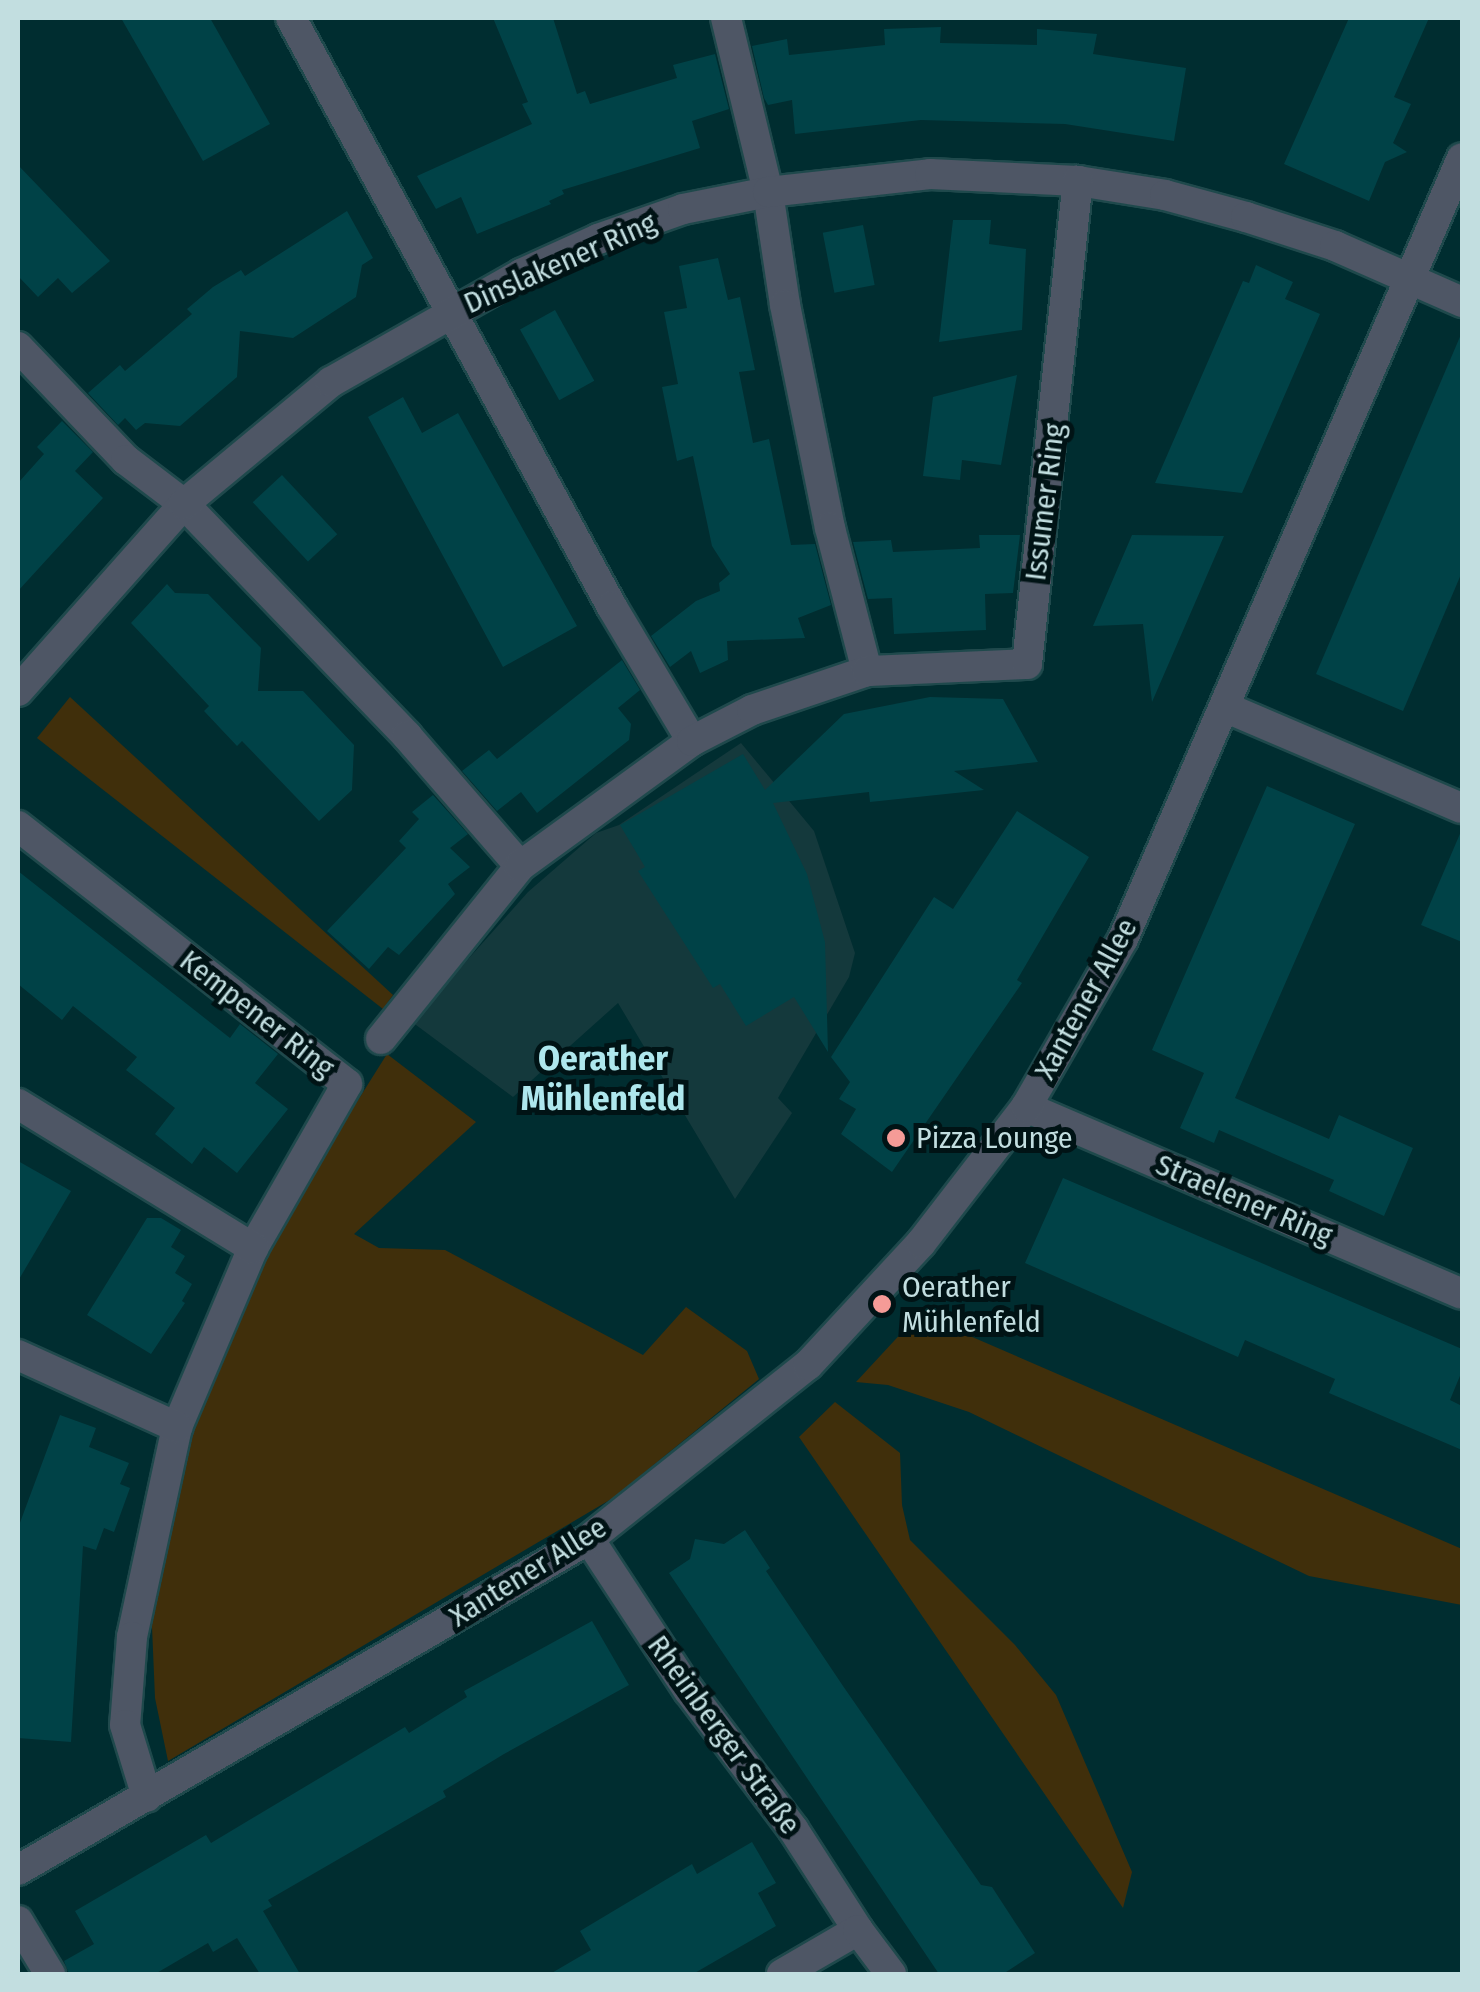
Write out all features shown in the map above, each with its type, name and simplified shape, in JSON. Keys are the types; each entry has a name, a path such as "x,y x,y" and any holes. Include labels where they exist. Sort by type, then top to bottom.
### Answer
{"street":[{"path":"290,18 412,234 450,314 692,741"},
{"path":"726,18 768,192 785,305 830,528 867,671"},
{"name":"Xantener Allee","path":"18,1870 588,1539 808,1364 921,1243 1026,1107 1123,939 1227,708 1462,158"},
{"name":"Dinslakener Ring","path":"18,691 184,504 331,382 450,314 598,239 683,209 768,192 930,174 1078,181 1164,195 1246,217 1335,246 1462,302"},
{"name":"Issumer Ring","path":"381,1039 520,866 692,741 752,710 867,671 1026,664 1078,181"},
{"path":"18,347 126,460 184,504 407,736 520,866"},
{"path":"1227,708 1462,808"},
{"name":"Kempener Ring","path":"18,826 348,1084 253,1248 177,1427 130,1654 125,1725 147,1797"},
{"path":"18,1104 253,1248"},
{"name":"Straelener Ring","path":"1026,1107 1462,1294"},
{"path":"18,1355 177,1427"},
{"name":"Rheinberger Straße","path":"588,1539 690,1691 793,1829 891,1974"},
{"path":"18,1920 50,1974"},
{"path":"782,1974 858,1930"}],"shaded area":[{"path":"70,697 393,995 383,1009 37,738"},
{"path":"741,743 814,831 855,953 849,977 778,1098 792,1113 735,1199 618,1003 513,1097 412,1022 528,892 596,833 619,825"},
{"path":"387,1054 476,1122 354,1234 379,1248 445,1250 643,1355 686,1307 747,1351 759,1379 613,1498 168,1761 155,1698 151,1603 179,1470 215,1366 272,1237"},
{"path":"919,1314 1462,1549 1462,1605 1309,1576 969,1412 888,1385 856,1382"},
{"path":"835,1402 900,1453 902,1505 910,1540 1015,1645 1056,1695 1132,1872 1123,1908 799,1437"}],"building":[{"path":"121,18 210,18 270,124 203,161"},
{"path":"493,18 553,18 577,94 585,91 590,104 677,78 673,65 715,54 729,109 692,121 700,148 562,190 564,194 549,201 551,204 477,234 461,197 436,209 417,176 532,124 522,104 528,102"},
{"path":"1349,18 1429,18 1394,97 1411,104 1393,143 1407,152 1385,162 1369,201 1284,164"},
{"path":"941,27 940,43 1037,45 1037,29 1097,34 1093,54 1186,68 1174,141 1065,124 921,120 795,134 792,100 768,105 764,98 752,46 787,39 789,55 885,45 884,29"},
{"path":"18,165 110,261 72,293 58,278 38,297 18,276"},
{"path":"347,211 373,258 362,265 356,297 293,338 240,331 237,377 180,426 145,423 136,430 125,418 118,425 88,393 120,365 125,371 192,314 187,309 213,287 241,270 245,276"},
{"path":"953,220 991,220 989,244 1026,249 1022,330 939,342"},
{"path":"863,225 875,285 834,293 823,233"},
{"path":"718,258 728,300 740,297 755,370 739,372 753,443 769,439 791,545 815,544 831,605 798,618 805,638 727,641 728,660 700,673 691,651 670,667 651,636 696,601 720,591 719,583 730,574 712,546 693,456 677,461 662,387 678,384 664,312 687,308 679,266"},
{"path":"1256,265 1293,282 1285,299 1320,314 1242,493 1155,483 1243,281 1249,283"},
{"path":"555,310 594,381 559,400 520,329"},
{"path":"1462,332 1462,572 1403,711 1316,674"},
{"path":"1017,375 1001,465 962,460 960,480 923,476 933,397"},
{"path":"403,397 422,433 458,413 577,626 503,667 368,417"},
{"path":"62,421 93,452 75,471 103,498 18,591 18,483 44,454 37,447"},
{"path":"282,475 337,534 308,562 253,502"},
{"path":"979,535 1020,535 1013,593 985,594 986,630 894,634 892,598 868,599 853,542 891,540 893,552 980,548"},
{"path":"1132,535 1224,536 1152,702 1143,624 1093,626"},
{"path":"167,584 175,593 208,594 261,648 258,691 303,691 354,745 352,790 319,821 242,741 237,746 204,711 209,706 131,623"},
{"path":"622,660 640,690 618,708 631,724 629,740 537,813 521,792 497,811 462,771 489,750 497,759"},
{"path":"930,697 1003,699 1038,762 954,771 984,790 870,802 869,792 773,803 807,874 825,942 828,1052 794,997 746,1026 720,984 713,988 638,871 645,867 620,825 743,754 765,790 844,714"},
{"path":"1267,786 1355,824 1235,1098 1329,1139 1339,1115 1413,1148 1384,1216 1329,1191 1334,1180 1219,1130 1214,1143 1180,1128 1204,1073 1152,1050"},
{"path":"433,795 468,834 450,848 470,867 448,884 455,894 399,955 388,947 369,969 327,931 406,848 399,841 419,819 412,812"},
{"path":"1017,811 1089,857 1017,980 1022,983 892,1172 841,1134 856,1109 839,1099 850,1082 831,1057 934,897 953,909"},
{"path":"1462,829 1462,942 1421,925"},
{"path":"18,871 230,1038 240,1024 278,1054 255,1083 288,1109 237,1173 204,1147 192,1164 155,1134 175,1108 126,1070 137,1057 73,1006 62,1020 18,984"},
{"path":"18,1161 71,1191 18,1281"},
{"path":"1063,1178 1462,1349 1462,1371 1450,1400 1462,1406 1462,1450 1329,1393 1335,1379 1245,1340 1238,1357 1025,1263"},
{"path":"147,1218 161,1218 181,1230 171,1247 185,1256 175,1273 192,1284 182,1301 185,1303 151,1354 87,1315"},
{"path":"60,1415 96,1428 89,1447 129,1463 120,1484 130,1488 114,1532 104,1528 96,1550 83,1546 71,1742 18,1738 18,1528"},
{"path":"745,1530 770,1568 766,1571 843,1686 981,1885 992,1887 1035,1953 1003,1974 939,1974 669,1573 690,1559 695,1539 724,1544"},
{"path":"592,1621 629,1685 504,1754 443,1791 446,1797 268,1900 272,1906 263,1911 300,1974 260,1974 237,1938 213,1952 208,1943 155,1974 69,1974 64,1961 94,1944 75,1911 206,1835 211,1843 405,1727 409,1733 467,1697 464,1691"},
{"path":"752,1842 776,1883 758,1893 776,1926 693,1974 550,1974 591,1950 580,1931 692,1864 697,1874"}],"place":[{"name":"Pizza Lounge","path":"896,1138"},
{"name":"Oerather Mühlenfeld","path":"882,1304"}],"district":[{"name":"Oerather Mühlenfeld","path":"603,1078"}]}
